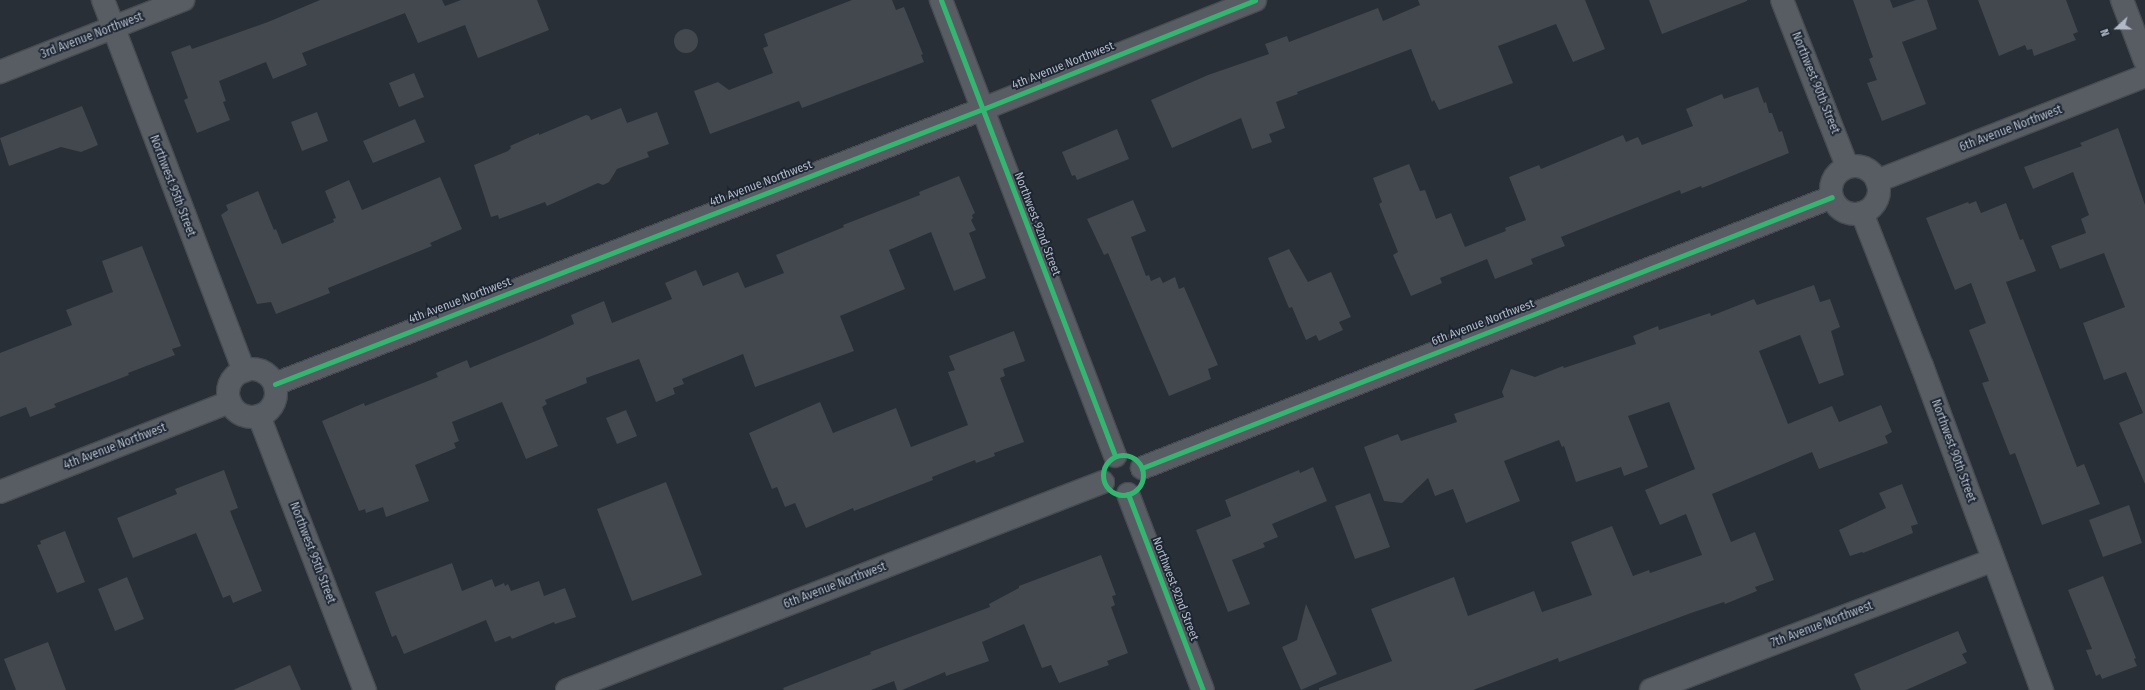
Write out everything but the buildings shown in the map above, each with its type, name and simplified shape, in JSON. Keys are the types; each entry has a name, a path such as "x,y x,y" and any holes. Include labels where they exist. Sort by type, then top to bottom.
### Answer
{"street":[{"name":"Northwest 95th Street","path":"103,0 244,370"},
{"name":"3rd Avenue Northwest","path":"0,72 183,0"},
{"name":"Northwest 92nd Street","path":"941,0 1115,456"},
{"name":"4th Avenue Northwest","path":"275,384 983,109 1255,0"},
{"name":"Northwest 90th Street","path":"1782,0 1848,166"},
{"path":"2122,0 2145,61"},
{"name":"6th Avenue Northwest","path":"1877,181 2145,76"},
{"path":"1848,166 1864,166 1871,171 1877,181 1879,192 1877,200 1873,206 1862,213 1851,214 1844,211 1837,206 1832,197 1831,184 1834,176 1848,166"},
{"name":"6th Avenue Northwest","path":"1142,468 1832,197"},
{"name":"Northwest 90th Street","path":"1862,213 1922,366 2042,690"},
{"path":"256,369 263,371 270,376 275,384 277,397 274,404 269,411 259,416 248,417 241,414 234,409 230,402 229,385 233,378 244,370 256,369"},
{"name":"4th Avenue Northwest","path":"0,492 230,402"},
{"name":"Northwest 95th Street","path":"259,416 365,690"},
{"path":"1124,454 1131,456 1137,460 1142,468 1143,479 1140,486 1136,491 1128,494 1116,494 1110,491 1103,482 1103,467 1107,461 1115,456 1124,454"},
{"name":"6th Avenue Northwest","path":"567,690 1103,482"},
{"name":"Northwest 92nd Street","path":"1128,494 1203,690"},
{"name":"7th Avenue Northwest","path":"1651,690 1993,560"}],"cycle path":[{"path":"941,0 1115,456"},
{"path":"275,384 983,109 1255,0"},
{"path":"1142,468 1832,197"},
{"path":"1127,455 1134,458 1140,464 1143,475 1142,483 1134,492 1127,495 1119,495 1112,492 1104,483 1103,471 1106,464 1115,456 1127,455"},
{"path":"1128,494 1203,690"}]}
